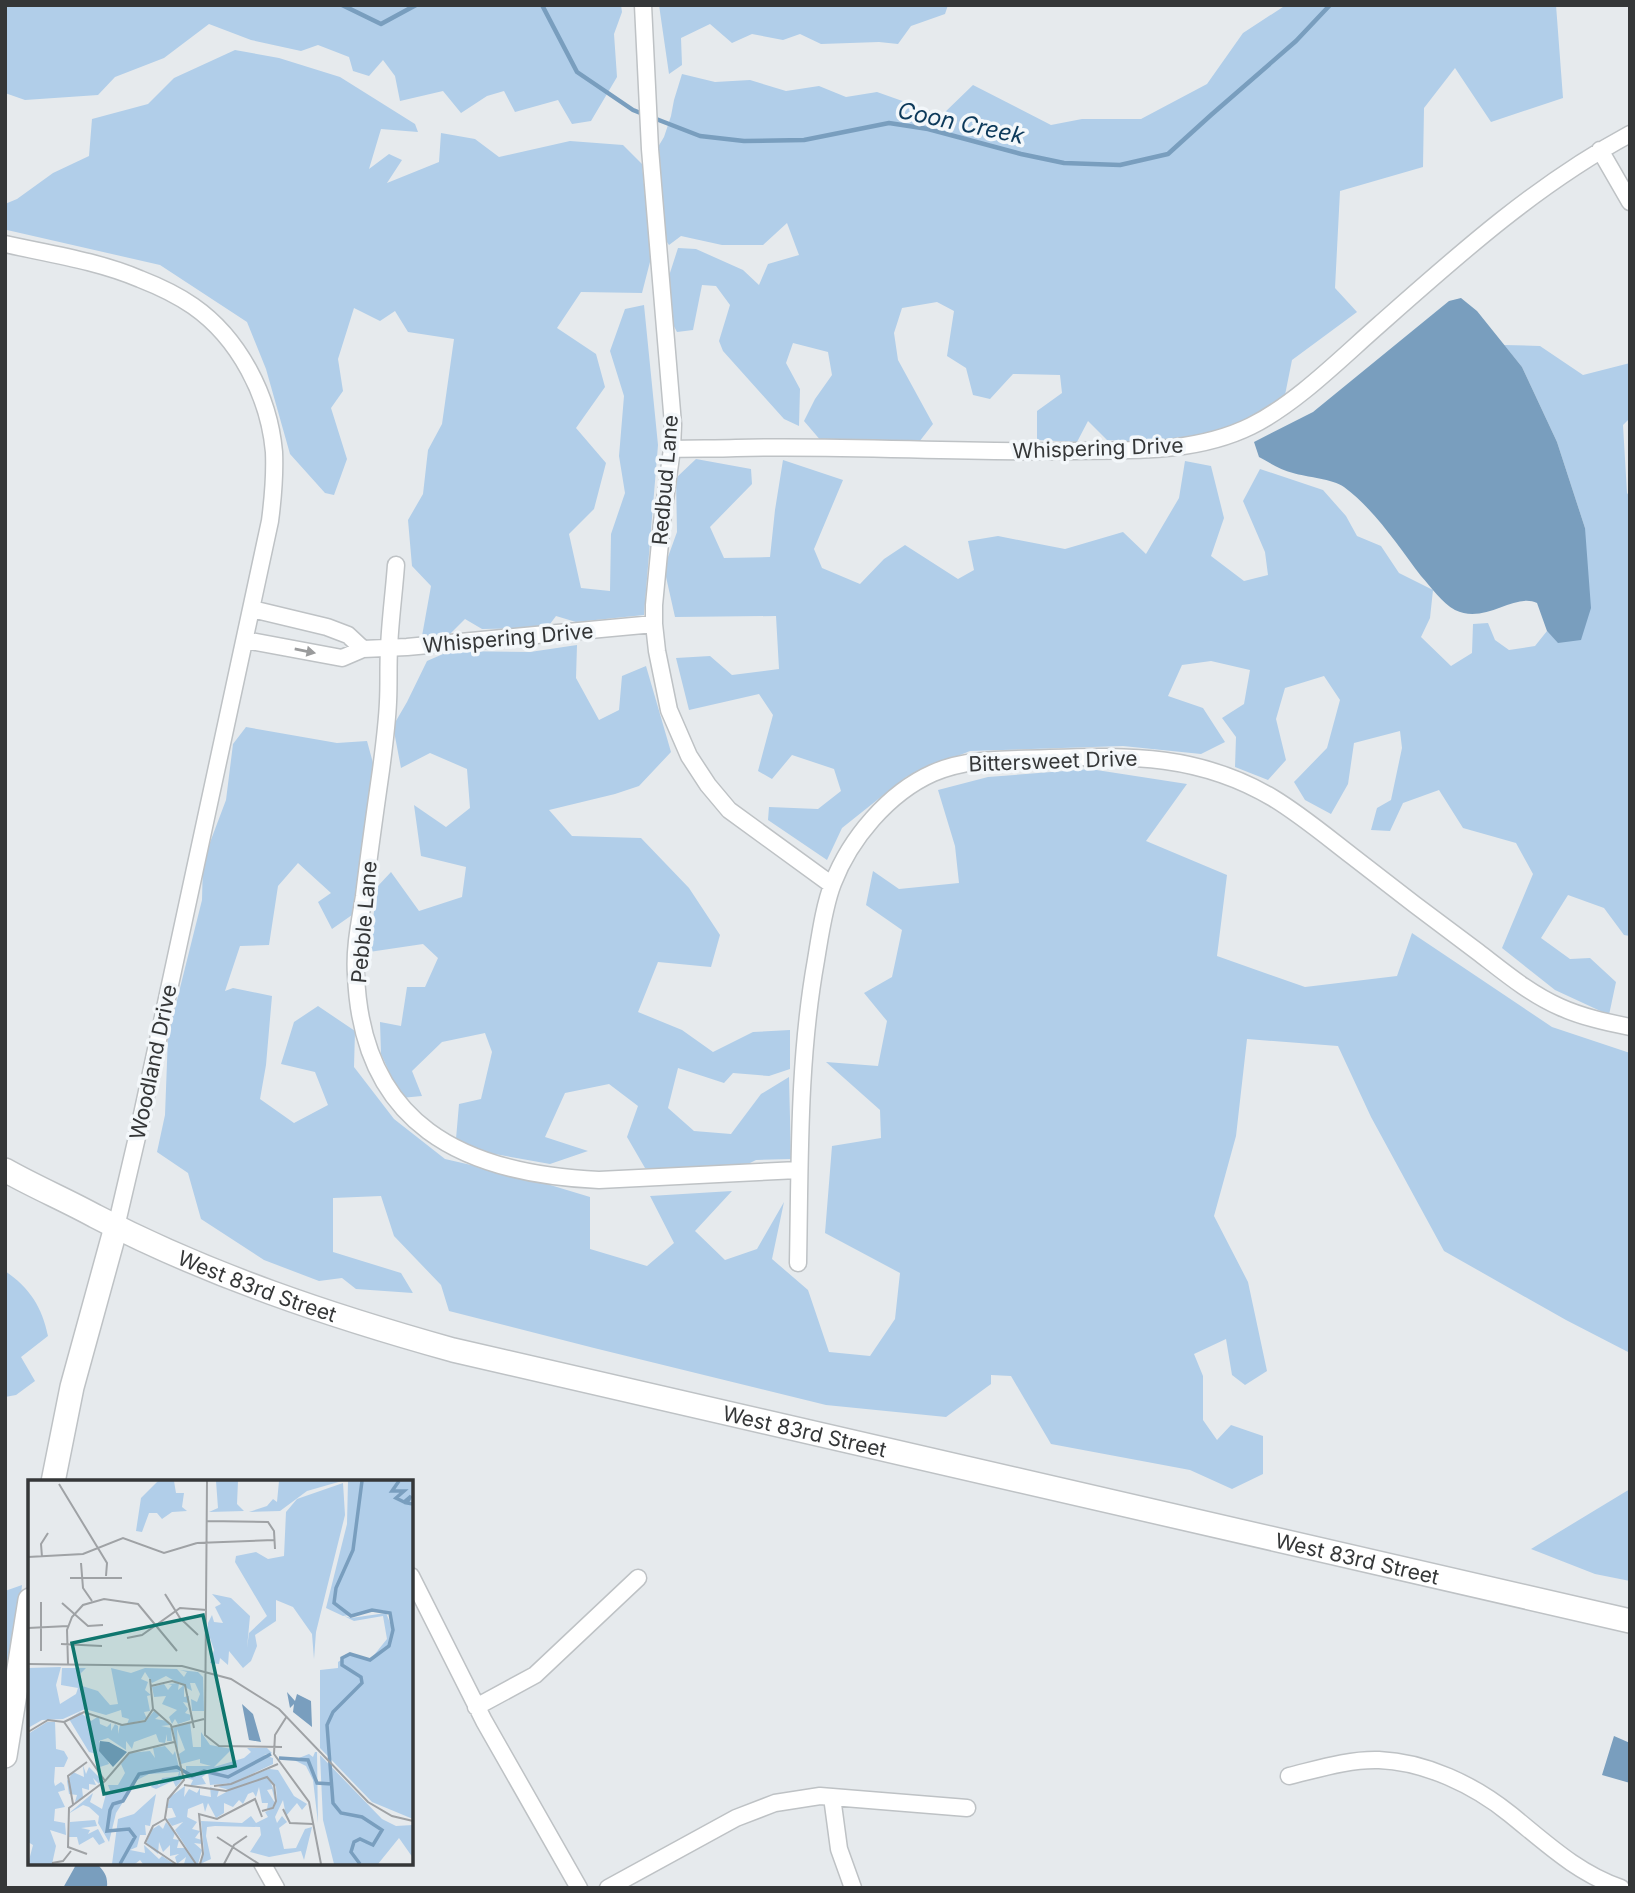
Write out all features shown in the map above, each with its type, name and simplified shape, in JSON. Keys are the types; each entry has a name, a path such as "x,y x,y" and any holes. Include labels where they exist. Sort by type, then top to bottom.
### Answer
{"main road":[{"name":"West 83rd Street","path":"5,1170 116,1227 224,1274 381,1330 453,1350 1630,1621"},
{"name":"Woodland Drive","path":"53,1480 72,1387 116,1227"},
{"path":"5,1756 28,1612"}],"street":[{"name":"Redbud Lane","path":"643,5 647,108 673,424 673,449 662,522 654,624 669,710 689,756 729,810 832,885"},
{"name":"Whispering Drive","path":"673,449 1032,452 1169,448 1215,440 1252,426 1276,411 1314,382 1469,245 1550,182 1630,134"},
{"path":"1600,150 1630,202"},
{"name":"Woodland Drive","path":"5,244 88,262 139,278 194,306 215,325 239,355 258,389 274,450 275,486 270,522 116,1227"},
{"name":"Pebble Lane","path":"396,565 384,746 355,972 359,1010 373,1062 393,1098 412,1119 453,1147 484,1160 533,1173 599,1180 798,1170"},
{"path":"252,609 327,627 348,635 363,649"},
{"name":"Whispering Drive","path":"245,640 342,658 363,649 654,624"},
{"name":"Bittersweet Drive","path":"798,1262 798,1170 805,1035 814,970 832,885 847,852 891,801 911,785 933,773 962,764 1074,757 1142,757 1203,767 1242,782 1297,814 1537,995 1600,1021 1630,1027"},
{"path":"477,1707 535,1675 638,1578"},
{"path":"413,1580 477,1707 579,1888"},
{"path":"1289,1776 1341,1764 1377,1760 1401,1762 1423,1768 1474,1789 1563,1858 1621,1888"},
{"path":"608,1888 736,1818 775,1803 820,1796 967,1808"},
{"path":"832,1797 839,1849 853,1888"},
{"path":"263,1865 276,1888"}],"shaded area":[{"path":"5,5 621,5 622,12 614,34 617,77 591,121 572,124 558,100 515,112 504,91 487,96 461,113 443,91 400,101 395,76 383,60 369,76 353,71 349,57 318,45 301,51 251,40 209,24 164,58 115,77 98,95 25,100 5,93"},
{"path":"659,5 948,5 945,14 911,26 898,44 821,44 800,34 783,40 752,34 732,43 710,24 681,38 682,65 669,74"},
{"path":"1286,5 1556,5 1563,98 1491,122 1455,68 1424,108 1423,167 1340,191 1335,288 1357,312 1292,360 1285,395 1241,423 1204,434 1151,443 1107,440 1088,421 1077,442 1037,440 1037,411 1062,393 1060,375 1013,374 990,399 973,395 966,368 947,356 954,311 937,302 902,308 894,333 898,360 933,424 919,442 822,442 804,421 832,375 828,352 793,343 786,363 800,389 799,426 784,419 723,351 719,341 730,305 716,286 702,285 693,330 677,332 669,317 668,279 678,248 696,249 743,270 759,285 768,264 799,255 787,223 763,245 722,245 681,236 669,245 662,235 655,152 664,137 682,74 715,82 750,80 786,91 819,86 846,97 877,92 942,115 973,85 1051,125 1082,119 1141,119 1207,84 1243,33"},
{"path":"235,50 279,58 340,77 415,124 418,132 381,129 369,169 389,154 402,160 387,183 439,162 441,133 475,139 499,157 570,141 623,145 642,164 651,258 642,293 581,292 557,328 596,354 605,387 576,428 606,463 594,509 569,534 581,588 610,591 611,534 625,493 619,456 624,396 610,351 625,309 644,305 658,445 644,615 576,622 556,616 547,628 482,629 465,619 446,638 422,636 431,586 412,566 408,520 423,494 428,450 442,424 454,339 408,332 395,311 380,321 354,308 338,359 343,391 331,408 347,459 334,495 325,493 290,454 266,369 247,322 160,265 7,230 5,204 17,199 53,173 89,156 92,119 148,104 174,78"},
{"path":"1461,298 1477,311 1522,367 1557,442 1585,528 1591,608 1581,640 1558,643 1547,631 1537,603 1519,602 1477,614 1455,610 1421,576 1376,517 1344,487 1289,472 1259,457 1254,442 1313,412 1449,301"},
{"path":"1504,345 1540,346 1583,375 1630,363 1630,418 1623,425 1627,493 1630,497 1630,936 1624,935 1604,908 1568,895 1541,938 1570,959 1590,958 1616,982 1609,1015 1555,990 1502,948 1533,874 1516,843 1463,828 1439,790 1403,803 1390,831 1371,830 1377,808 1391,800 1402,748 1400,731 1354,743 1348,784 1331,814 1305,800 1294,782 1327,748 1340,700 1324,676 1285,688 1276,719 1286,760 1268,780 1235,767 1236,737 1222,718 1244,704 1250,670 1211,661 1182,665 1168,696 1203,708 1225,742 1201,754 1123,746 970,751 906,777 842,828 827,860 768,820 769,807 818,809 841,791 834,769 792,755 772,779 758,771 773,715 759,694 689,710 676,658 710,656 732,675 779,669 776,616 675,617 664,568 677,532 676,478 696,459 751,469 752,484 710,527 724,558 770,557 783,460 843,480 814,549 822,568 860,584 884,559 905,545 958,579 974,570 968,541 998,536 1065,549 1123,532 1146,554 1179,498 1185,461 1211,466 1224,518 1211,556 1244,581 1268,575 1265,552 1243,501 1260,469 1323,490 1346,516 1357,536 1381,546 1399,573 1433,590 1430,618 1421,637 1451,666 1472,653 1473,624 1488,623 1495,640 1509,650 1535,646 1547,631 1558,642 1585,528 1557,442 1522,367"},
{"path":"577,645 576,678 599,720 619,710 622,676 646,666 671,752 639,786 549,810 572,836 641,838 689,888 720,935 711,967 658,962 638,1012 682,1030 713,1052 753,1032 790,1030 790,1069 769,1076 733,1073 724,1083 678,1068 668,1108 694,1131 731,1134 761,1094 789,1077 791,1159 756,1160 740,1168 645,1168 627,1137 638,1106 609,1084 565,1093 545,1137 588,1151 550,1164 489,1153 456,1139 459,1104 481,1099 492,1052 485,1033 442,1042 412,1071 422,1096 401,1098 381,1054 380,1022 401,1026 407,987 425,987 438,958 423,944 369,952 377,887 391,872 419,911 462,897 466,867 421,856 414,805 446,827 470,808 467,769 430,753 401,768 393,726 427,661 450,651 530,652"},
{"path":"246,727 337,743 367,741 376,774 352,915 332,929 318,902 331,893 298,863 278,886 269,945 240,946 225,991 233,988 272,996 260,1099 294,1123 328,1105 315,1072 281,1064 294,1022 318,1006 355,1031 354,1067 394,1119 445,1159 527,1178 590,1197 590,1249 647,1266 674,1243 650,1196 732,1191 695,1231 725,1260 757,1249 784,1202 772,1259 808,1290 829,1352 870,1356 895,1319 900,1273 825,1233 832,1146 881,1138 880,1110 826,1062 878,1066 887,1021 864,993 892,977 902,930 866,905 873,871 899,889 959,883 955,846 938,790 988,777 1090,769 1187,784 1146,841 1227,875 1217,956 1305,987 1397,976 1412,933 1552,1027 1630,1053 1630,1353 1444,1251 1371,1117 1338,1046 1247,1039 1236,1136 1214,1216 1248,1282 1267,1371 1245,1385 1232,1375 1226,1339 1194,1354 1203,1376 1203,1420 1217,1440 1231,1425 1263,1436 1263,1474 1232,1489 1190,1470 1051,1444 1011,1376 991,1375 991,1384 946,1417 826,1405 449,1311 441,1285 394,1236 381,1196 333,1198 333,1252 401,1273 413,1293 356,1289 342,1278 319,1281 264,1260 201,1219 188,1173 157,1152 165,1115 168,1036 202,900 203,861 226,800 233,744"},
{"path":"5,1271 34,1299 48,1336 21,1357 35,1381 16,1395 5,1397"},
{"path":"1630,1489 1630,1581 1595,1574 1531,1549"},
{"path":"22,1585 11,1697 5,1717 5,1591"},
{"path":"1614,1736 1630,1743 1630,1783 1602,1775"},
{"path":"76,1865 98,1865 107,1880 107,1887 63,1888"}],"waterway":[{"name":"Coon Creek","path":"342,5 381,24 416,5"},
{"name":"Coon Creek","path":"542,5 577,72 643,114"},
{"name":"Coon Creek","path":"651,117 700,136 744,141 804,140 889,123 928,129 1064,163 1120,165 1168,154 1296,41 1330,5"}]}
